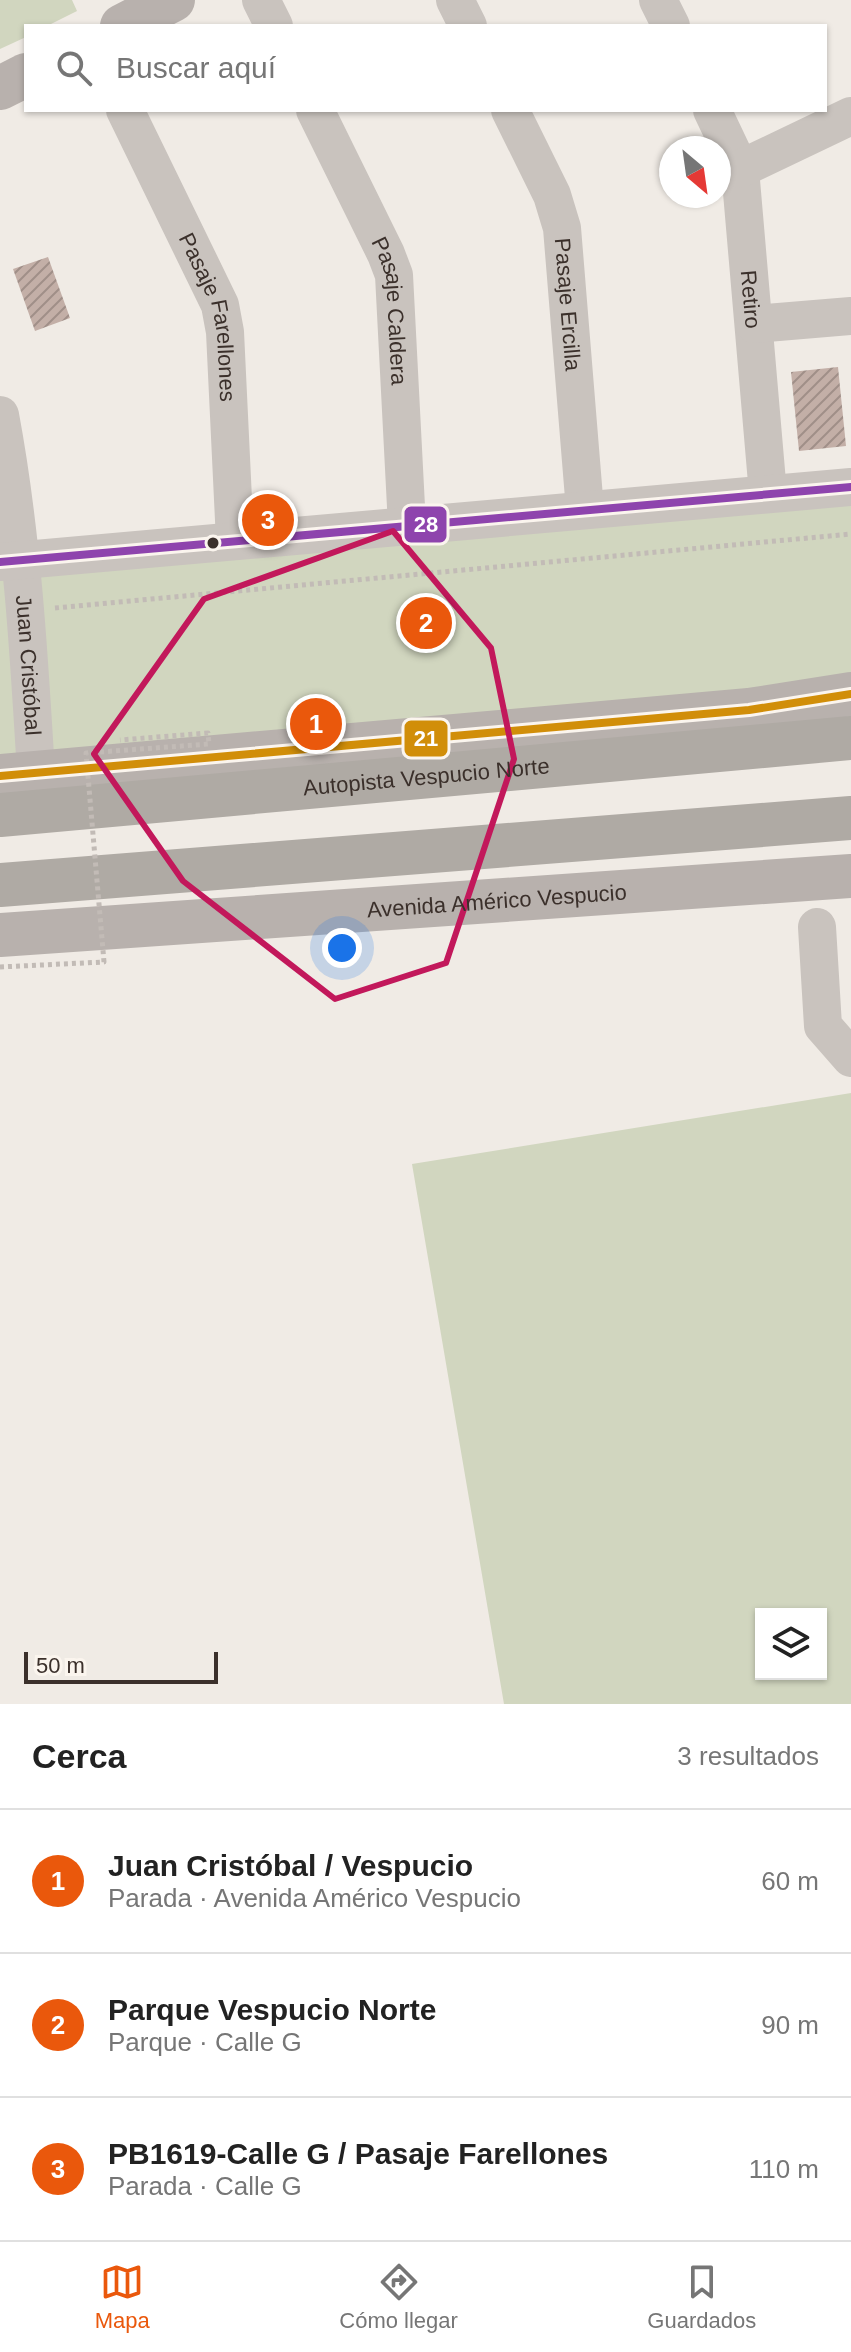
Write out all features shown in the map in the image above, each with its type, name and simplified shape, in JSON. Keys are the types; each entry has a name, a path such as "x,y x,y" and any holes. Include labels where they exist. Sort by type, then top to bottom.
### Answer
{"highway":[{"name":"Autopista Vespucio Norte","path":"0,815 851,738"},
{"path":"0,885 851,818"}],"main road":[{"path":"126,24 173,0"},
{"path":"0,88 24,76"},
{"path":"18,775 749,710 851,694"},
{"name":"Avenida Américo Vespucio","path":"0,935 851,876"}],"street":[{"path":"261,0 273,24"},
{"path":"455,0 467,24"},
{"path":"658,0 670,24"},
{"name":"Pasaje Farellones","path":"126,112 220,305 225,332 235,541"},
{"name":"Pasaje Caldera","path":"316,112 394,275 407,526"},
{"name":"Pasaje Ercilla","path":"511,112 552,195 562,228 585,510"},
{"name":"Retiro","path":"713,112 740,169 768,494"},
{"path":"740,169 851,116"},
{"path":"754,324 851,316"},
{"name":"Juan Cristóbal","path":"0,415 11,474 10,561 25,611 18,775"},
{"path":"10,561 851,487"},
{"path":"817,927 823,1026 851,1058"}],"path":[{"path":"25,611 851,534"},
{"path":"0,967 104,962 86,753 209,744 208,733 120,740"}],"highlighted area":[{"path":"393,531 491,648 514,759 446,963 335,999 183,881 94,754 204,599"}],"green space":[{"path":"0,0 72,0 77,11 51,24 24,24 24,38 0,49"},
{"path":"851,499 851,675 752,692 0,756 0,571"},
{"path":"851,1093 851,1704 504,1704 412,1164"}],"building":[{"path":"48,257 70,318 35,331 13,269"},
{"path":"838,367 846,446 799,451 791,372"}],"transit line":[{"name":"28","path":"0,562 851,487"},
{"name":"21","path":"0,776 749,710 851,694"}],"place":[{"name":"PB1619-Calle G / Pasaje Farellones","path":"268,520"},
{"name":"Parque Vespucio Norte","path":"426,623"},
{"name":"Juan Cristóbal / Vespucio","path":"316,724"}]}
